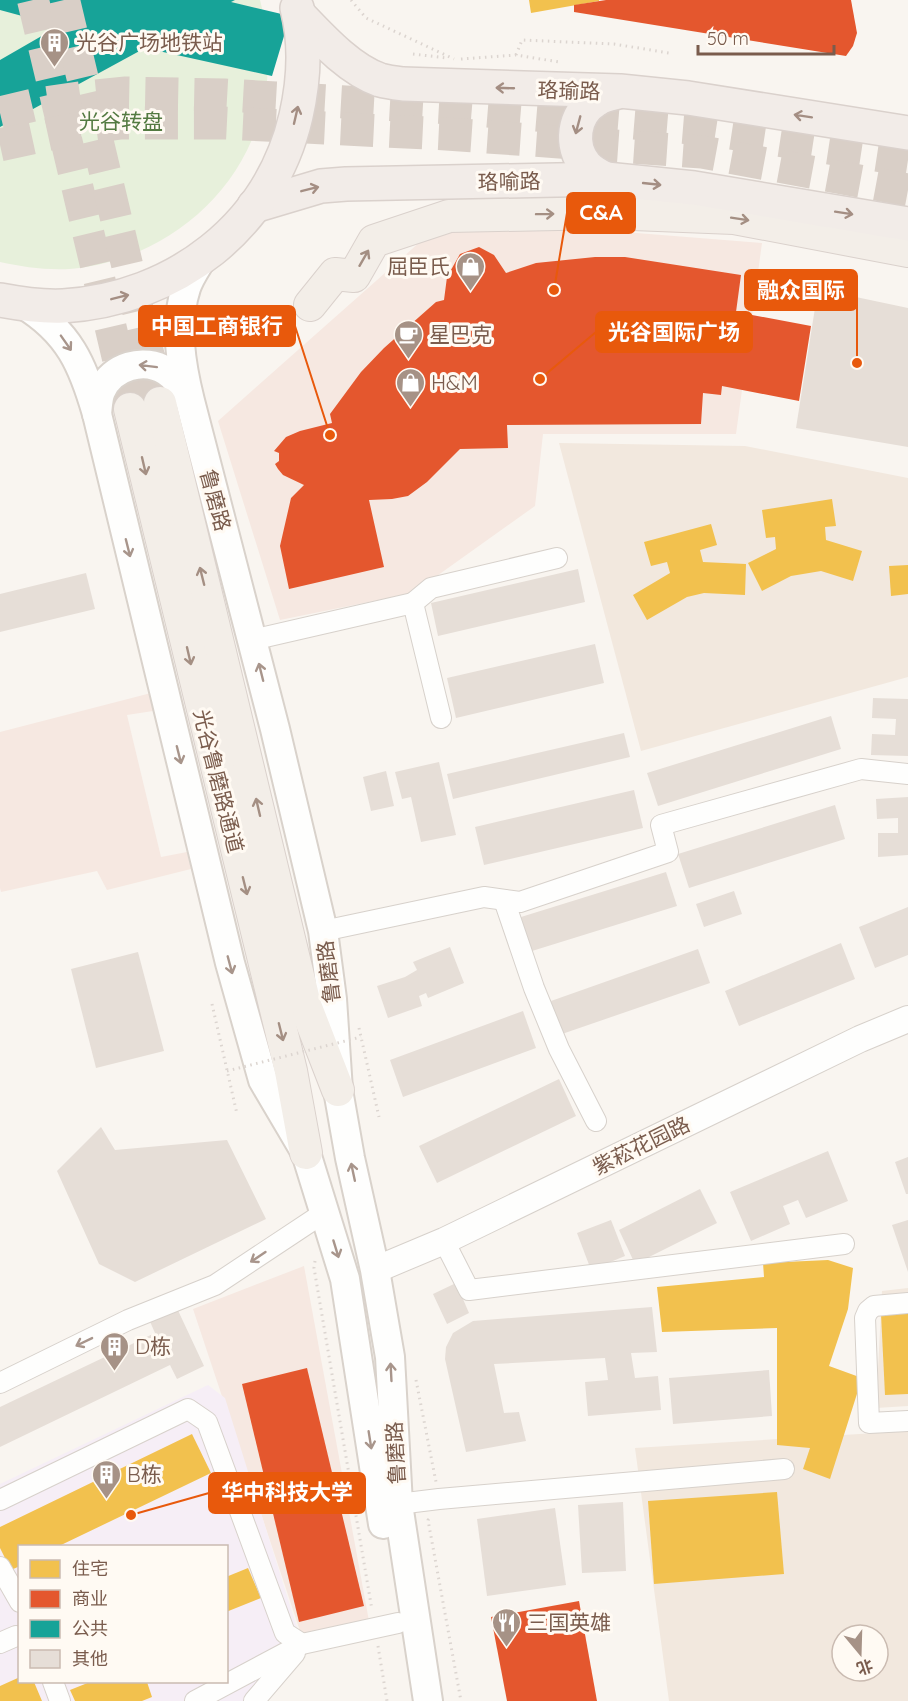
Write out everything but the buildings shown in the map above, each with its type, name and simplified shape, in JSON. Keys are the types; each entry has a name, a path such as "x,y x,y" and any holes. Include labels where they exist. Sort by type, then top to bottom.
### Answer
{"highway":[{"name":"珞瑜路","path":"297,8 345,59 380,80 403,84 620,92 688,98 908,133"},
{"path":"12,302 61,306 98,302 135,293 170,278 202,258 230,234 255,206 276,172 291,135 300,95 303,55 297,8"},
{"path":"606,179 587,168 581,159 575,137 576,126 580,116 596,100 620,92"},
{"name":"珞喻路","path":"255,206 321,186 346,184 606,179 694,189 908,224"}],"main road":[{"path":"310,305 335,274 354,276 374,241 449,216 608,213 734,218 908,251"},
{"name":"鲁磨路","path":"202,258 186,286 180,314 182,361 190,401 252,639 323,931 332,999 338,1090 350,1158 375,1270 390,1357 398,1504 428,1701"},
{"name":"鲁磨路","path":"12,302 40,314 58,331 70,347 89,386 230,963 263,1080 306,1153 345,1279 386,1625 410,1701"},
{"path":"97,414 101,391 107,381 125,367 136,364 147,364 168,372 183,388 190,401"},
{"name":"光谷鲁磨路通道","path":"306,1153 291,1071 259,944 145,406 305,1005 338,1090"}],"street":[{"path":"252,639 414,603 431,588 556,558"},
{"path":"414,603 441,718"},
{"path":"323,931 484,897 520,902 668,852 661,825 861,769 908,774"},
{"path":"504,900 534,988 559,1048 596,1121"},
{"name":"紫菘花园路","path":"375,1270 444,1241 860,1039 908,1019"},
{"path":"0,1383 128,1320 215,1285 325,1212"},
{"path":"444,1241 469,1290 844,1244"},
{"path":"908,1303 874,1306 867,1311 865,1318 869,1423 908,1421"},
{"path":"0,1500 188,1409 207,1422 285,1633 302,1644"},
{"path":"398,1504 784,1469"},
{"path":"0,1567 18,1598"},
{"path":"195,1701 302,1644 386,1625"},
{"path":"254,1701 302,1644"},
{"path":"53,1683 60,1701"}],"path":[{"path":"516,55 522,40 614,44 669,53"},
{"path":"413,54 453,59"},
{"path":"212,1004 237,1114"},
{"path":"227,1071 361,1037 379,1116"},
{"path":"316,1257 314,1268 386,1625 387,1701"}],"shaded area":[{"path":"447,218 762,243 736,434 543,434 535,506 413,593 280,620 218,421"},
{"path":"559,443 745,446 908,478 908,677 641,751"},
{"path":"151,693 153,711 127,715 161,857 187,852 191,869 107,890 97,871 1,892 0,732"},
{"path":"304,1266 369,1621 302,1637 193,1309"},
{"path":"908,1288 908,1406 876,1408 882,1291"},
{"path":"208,1385 225,1398 302,1644 261,1701 0,1701 0,1484"},
{"path":"908,1431 908,1701 669,1701 635,1448"}],"green space":[{"name":"光谷转盘","path":"0,0 260,0 268,52 265,98 254,134 238,167 216,196 189,222 158,242 123,258 86,267 65,269 32,268 0,262"}],"tunnel":[{"path":"33,0 130,409"},
{"path":"64,0 160,403"},
{"path":"0,113 38,104 126,93 225,95 451,108 705,129 908,160"},
{"path":"0,145 69,130 121,123 224,123 446,134 702,152 908,190"}],"place":[{"name":"光谷广场地铁站","path":"55,68"},
{"name":"C&A","path":"554,290"},
{"name":"屈臣氏","path":"471,292"},
{"name":"星巴克","path":"408,360"},
{"name":"融众国际","path":"857,363"},
{"name":"光谷国际广场","path":"540,379"},
{"name":"H&M","path":"410,408"},
{"name":"中国工商银行","path":"330,435"},
{"name":"D栋","path":"114,1372"},
{"name":"B栋","path":"106,1500"},
{"name":"华中科技大学","path":"131,1515"},
{"name":"三国英雄","path":"506,1648"}]}
